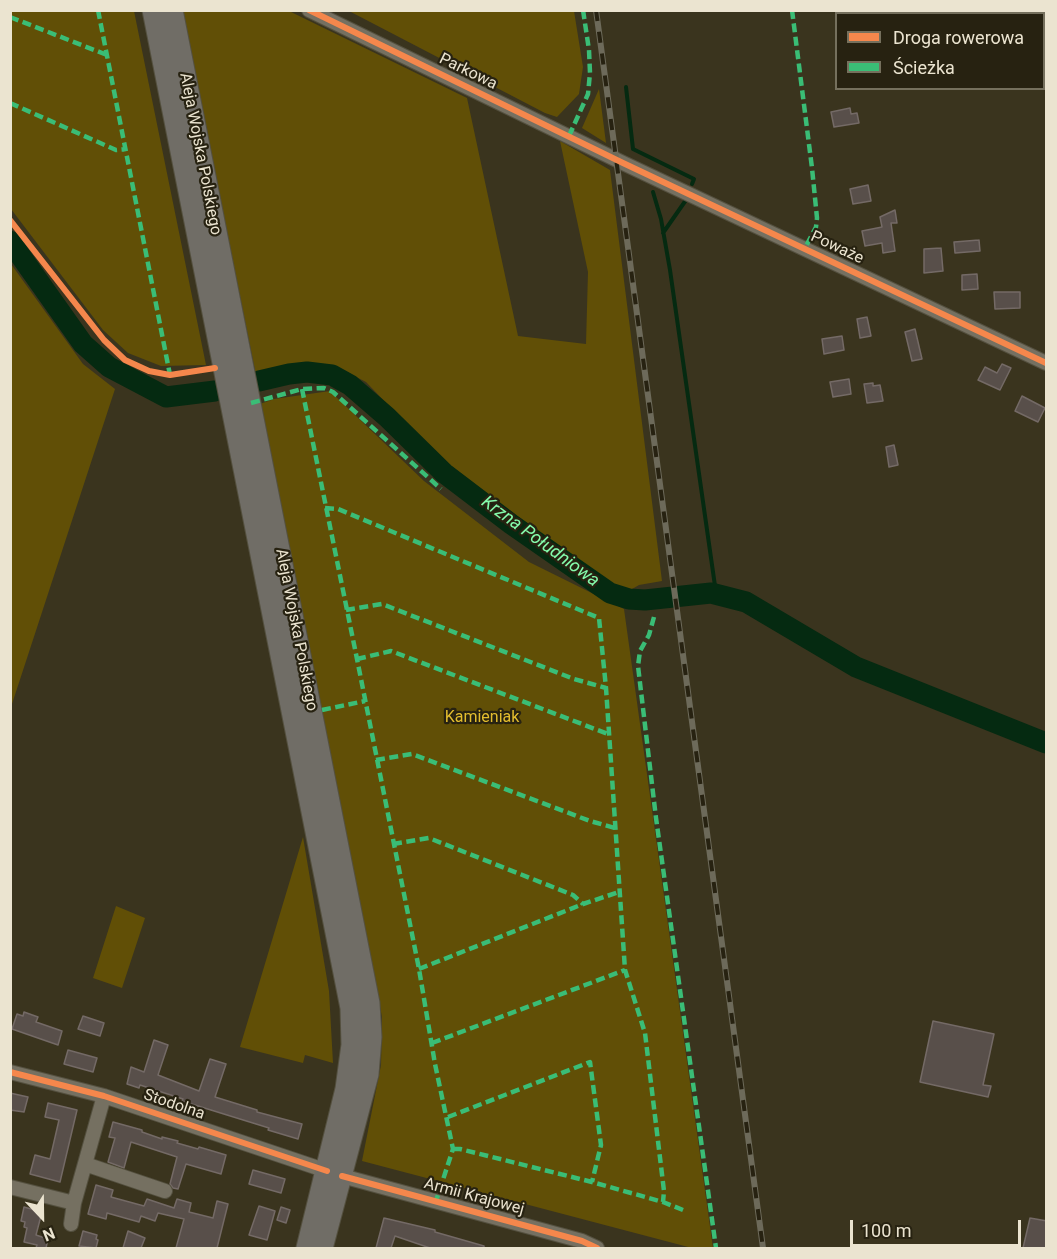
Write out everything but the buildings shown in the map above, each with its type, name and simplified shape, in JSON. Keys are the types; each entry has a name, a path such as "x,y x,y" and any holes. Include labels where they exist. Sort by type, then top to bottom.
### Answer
{"main road":[{"name":"Aleja Wojska Polskiego","path":"153,10 350,999 352,1031 349,1072 337,1132 334,1173 322,1248"},
{"name":"Aleja Wojska Polskiego","path":"172,10 368,990 371,1037 368,1074 307,1248"}],"street":[{"name":"Parkowa","path":"309,10 616,159"},
{"name":"Poważe","path":"616,159 1047,363"},
{"name":"Stodolna","path":"10,1072 104,1096 334,1173"},
{"path":"70,1224 104,1096"},
{"path":"85,1164 165,1191"},
{"name":"Armii Krajowej","path":"334,1173 582,1240 597,1248"},
{"path":"10,1187 74,1203"}],"green space":[{"path":"10,11 134,11 206,365 161,366 128,353 103,330 11,209"},
{"path":"182,11 289,11 467,98 518,336 586,344 588,272 560,141 610,170 662,581 639,585 627,592 596,575 434,453 366,382 337,367 311,363 256,375"},
{"path":"349,11 574,11 583,67 579,94 557,117 545,113"},
{"path":"599,89 606,143 582,128"},
{"path":"11,264 83,364 115,389 11,707"},
{"name":"Kamieniak","path":"330,391 424,481 529,562 624,609 713,1248 692,1248 362,1161 381,1065 382,1017 260,404 274,399"},
{"path":"303,837 329,991 333,1063 305,1055 303,1063 240,1047"},
{"path":"116,906 145,918 122,988 93,978"}],"waterway":[{"path":"626,87 633,149 694,179 692,184"},
{"path":"653,192 661,219 670,270 716,593"},
{"path":"663,233 686,200"},
{"name":"Krzna Południowa","path":"10,241 83,344 109,367 166,397 215,391"},
{"name":"Krzna Południowa","path":"259,381 307,372 332,375 350,385 387,417 444,473 511,524 610,593 629,599 645,600 711,593 746,602 856,667 1046,743"}],"railway":[{"path":"596,10 763,1248"}],"marked path":[{"path":"98,10 170,375"},
{"path":"569,136 588,94 589,50 583,10"},
{"path":"792,10 817,218 816,227 805,248"},
{"path":"10,17 107,55"},
{"path":"10,103 116,150 126,149"},
{"path":"251,403 302,389 324,388 333,392 441,489"},
{"path":"302,389 453,1149 436,1201"},
{"path":"325,508 338,509 599,618 606,688 625,970 645,1033 664,1191 663,1202"},
{"path":"346,610 382,604 574,679 606,688"},
{"path":"654,617 649,635 640,651 638,666 656,818 716,1248"},
{"path":"357,659 391,651 608,734"},
{"path":"322,710 365,701"},
{"path":"376,760 412,754 590,821 615,828"},
{"path":"393,844 429,838 573,895 583,904"},
{"path":"419,969 619,892"},
{"path":"432,1043 625,970"},
{"path":"448,1117 590,1062 601,1145 592,1182"},
{"path":"453,1149 592,1182 683,1210"}],"cycle path":[{"path":"309,10 623,163 1046,363"},
{"path":"10,220 104,340 125,360 149,371 170,375 215,368"},
{"path":"10,1072 104,1096 327,1171"},
{"path":"342,1176 582,1241 597,1248"}]}
